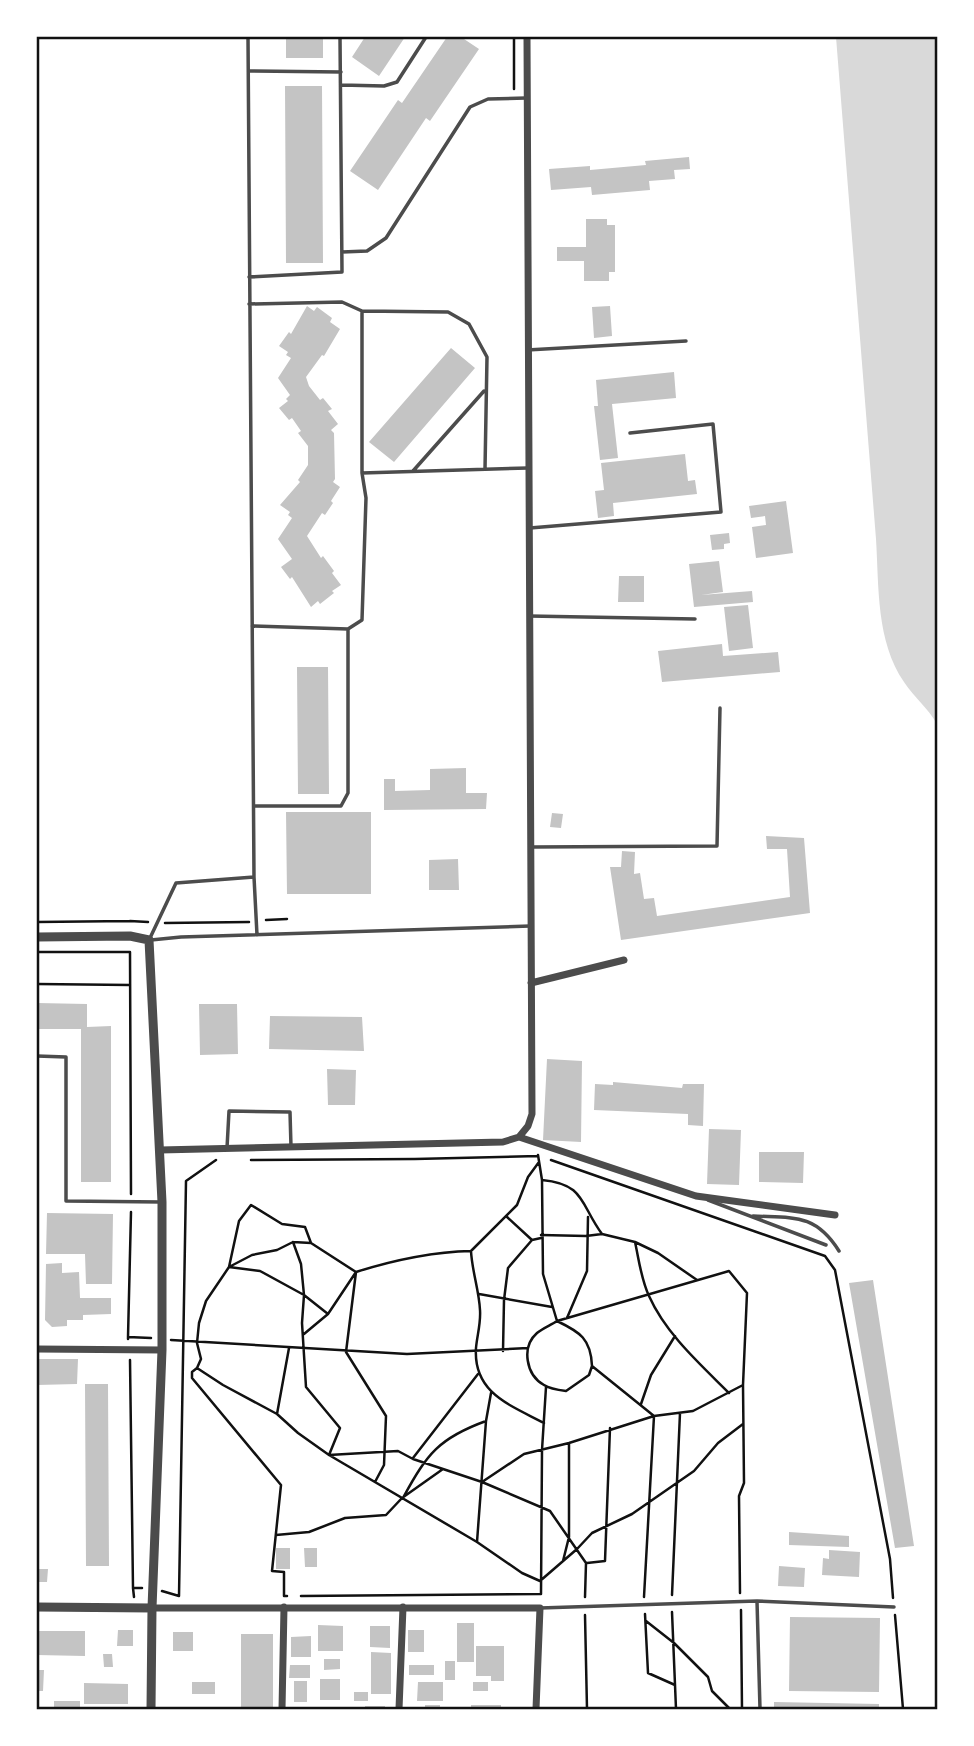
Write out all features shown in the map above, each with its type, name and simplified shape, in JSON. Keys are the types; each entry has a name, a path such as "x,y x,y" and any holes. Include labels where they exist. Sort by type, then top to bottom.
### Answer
{"street":[{"path":"160,1150 503,1142 519,1137 528,1126 532,1114 527,528 527,37"},
{"path":"37,937 130,936 149,940 162,1202 162,1350 151,1709"},
{"path":"531,982 624,960"},
{"path":"519,1137 696,1196 835,1215"},
{"path":"37,1349 162,1350"},
{"path":"37,1607 540,1608 536,1709"},
{"path":"282,1709 284,1607"},
{"path":"399,1709 403,1607"}],"lane":[{"path":"248,37 254,877 257,935"},
{"path":"249,277 342,272 340,37"},
{"path":"341,85 384,86 397,82 426,37"},
{"path":"248,71 341,72"},
{"path":"342,252 367,251 386,239 470,107 488,99 526,98"},
{"path":"249,304 342,302 362,311 448,312 469,324 487,357 485,469"},
{"path":"252,626 348,629 362,620 366,498 362,473 362,311"},
{"path":"527,350 686,341"},
{"path":"413,471 485,389"},
{"path":"527,528 721,512 713,424 630,433"},
{"path":"362,473 528,468"},
{"path":"528,616 695,619"},
{"path":"254,806 341,806 348,793 348,629"},
{"path":"530,847 717,846 720,708"},
{"path":"149,940 176,883 254,877"},
{"path":"149,940 530,926"},
{"path":"37,1056 66,1057 66,1201 162,1202"},
{"path":"227,1148 229,1111 290,1112 291,1147"},
{"path":"696,1196 826,1245"},
{"path":"748,1216 813,1222 828,1233 839,1251"},
{"path":"540,1608 757,1601 894,1607"},
{"path":"757,1601 761,1709"}],"path":[{"path":"130,920 159,923 287,919"},
{"path":"37,952 130,952 131,1202 128,1337"},
{"path":"37,984 130,985"},
{"path":"538,1144 543,1274 557,1321 585,1339 591,1350 592,1366 589,1375 566,1391 540,1383 528,1367 528,1348 536,1334 557,1321 729,1271 747,1293 743,1385 744,1483 739,1496 742,1709"},
{"path":"241,1160 538,1156"},
{"path":"133,1588 153,1588 179,1596 186,1181 214,1160 228,1160"},
{"path":"551,1160 825,1256 835,1270 890,1559 903,1709"},
{"path":"304,1334 328,1314 356,1272 397,1259 442,1252 471,1251 517,1205 528,1177 539,1162"},
{"path":"541,1180 557,1181 569,1186 581,1197 589,1216 602,1234"},
{"path":"311,1243 305,1227 282,1224 251,1205 239,1221 229,1267 206,1301 199,1323 197,1343 201,1359 192,1372 192,1378 281,1485 272,1571 284,1572 284,1596 541,1594 542,1450 546,1387"},
{"path":"506,1216 532,1240"},
{"path":"567,1318 587,1272 586,1236 589,1216"},
{"path":"503,1351 508,1268 532,1240 541,1236 602,1234 635,1242 658,1253 696,1280"},
{"path":"229,1267 251,1255 276,1250 293,1242 311,1243 356,1272"},
{"path":"293,1242 301,1264 304,1295 306,1387 340,1428 330,1454"},
{"path":"635,1242 648,1294 660,1317 729,1393"},
{"path":"471,1251 481,1313 475,1350 478,1374 491,1393 544,1423"},
{"path":"229,1267 260,1271 304,1295 328,1314"},
{"path":"356,1272 346,1352 386,1416 384,1465 375,1482"},
{"path":"478,1294 552,1307"},
{"path":"640,1405 651,1375 676,1336"},
{"path":"161,1338 197,1343 407,1354 528,1348"},
{"path":"276,1413 289,1348"},
{"path":"129,1349 134,1608"},
{"path":"592,1366 654,1416"},
{"path":"197,1368 276,1413 298,1433 330,1454 477,1542 500,1560 540,1581"},
{"path":"413,1458 478,1374"},
{"path":"482,1482 524,1454 654,1416 694,1411 743,1385"},
{"path":"477,1542 486,1421 491,1393"},
{"path":"676,1709 671,1604 680,1413"},
{"path":"654,1416 644,1605 648,1673 675,1685"},
{"path":"402,1499 423,1462 437,1447 472,1426 486,1421"},
{"path":"540,1581 592,1533 648,1504 694,1471 718,1443 743,1424"},
{"path":"586,1563 604,1561 610,1428"},
{"path":"562,1562 569,1537 569,1443"},
{"path":"330,1454 398,1451 542,1506"},
{"path":"276,1535 309,1532 345,1518 386,1515 402,1499 443,1469"},
{"path":"646,1621 674,1643 708,1677 712,1690 730,1709"}],"shaded area":[{"path":"836,37 937,37 937,724 895,666 888,649 881,613"}],"building":[{"path":"286,37 323,37 323,58 286,58"},
{"path":"365,37 405,37 379,76 352,57"},
{"path":"447,37 461,37 479,49 430,121 426,118 378,190 350,171 398,100 402,103"},
{"path":"285,86 322,86 323,263 286,263"},
{"path":"689,157 690,169 674,170 675,179 649,181 650,190 592,195 591,187 551,190 549,169 590,166 590,170 646,165 645,161"},
{"path":"586,219 607,219 607,225 615,225 615,272 609,272 609,281 584,281 584,261 557,261 557,247 586,247"},
{"path":"307,306 314,311 317,307 332,318 330,322 340,329 324,356 322,355 306,377 309,386 320,400 323,398 332,409 328,411 338,424 331,430 334,433 333,482 340,487 325,515 322,513 307,536 321,558 323,556 334,571 332,573 341,585 320,604 318,601 311,607 292,577 290,579 281,567 292,559 278,539 292,518 288,515 290,512 280,505 300,482 298,480 308,465 308,446 298,433 301,431 292,418 289,420 279,408 288,401 286,399 290,395 278,378 291,358 286,355 288,352 279,346 289,332 291,334"},
{"path":"610,306 612,336 594,338 592,307"},
{"path":"451,348 475,368 394,462 369,442"},
{"path":"674,372 676,398 612,404 618,458 600,460 594,406 598,406 596,380"},
{"path":"685,454 688,481 695,480 697,494 613,503 614,516 598,518 595,491 604,490 601,463"},
{"path":"786,501 793,553 756,558 752,527 766,525 765,516 751,518 749,506"},
{"path":"729,533 730,543 724,544 724,549 712,550 710,535"},
{"path":"719,561 723,592 701,595 752,591 753,602 694,607 689,564"},
{"path":"619,576 644,576 644,602 618,602"},
{"path":"748,605 753,648 729,651 724,607"},
{"path":"722,644 723,656 778,652 780,672 662,682 658,651"},
{"path":"297,667 328,667 329,794 298,794"},
{"path":"466,768 466,793 487,793 486,809 384,810 384,779 395,779 395,791 430,790 430,769"},
{"path":"286,812 371,812 371,894 287,894"},
{"path":"552,813 563,814 561,828 550,827"},
{"path":"766,836 804,838 810,913 621,940 610,867 621,867 622,851 635,852 634,874 640,873 644,899 654,898 657,916 790,897 787,849 767,849"},
{"path":"458,859 459,890 429,890 429,860"},
{"path":"37,1003 87,1004 87,1027 111,1026 111,1182 81,1182 81,1029 37,1029"},
{"path":"199,1004 237,1004 238,1054 200,1055"},
{"path":"270,1016 362,1017 364,1051 269,1049"},
{"path":"547,1059 582,1061 581,1142 543,1140"},
{"path":"327,1069 356,1070 355,1105 328,1105"},
{"path":"613,1082 682,1088 683,1084 704,1084 703,1126 688,1125 688,1114 594,1110 595,1084 613,1085"},
{"path":"709,1129 741,1130 739,1185 707,1184"},
{"path":"759,1152 804,1152 803,1183 759,1182"},
{"path":"47,1213 113,1214 112,1284 86,1284 85,1254 46,1254"},
{"path":"62,1263 62,1273 79,1272 80,1298 111,1298 111,1314 83,1315 83,1320 67,1320 67,1326 52,1327 45,1320 46,1264"},
{"path":"873,1280 914,1546 895,1548 849,1283"},
{"path":"37,1359 78,1359 77,1384 37,1385"},
{"path":"85,1384 108,1384 109,1566 86,1566"},
{"path":"789,1532 849,1536 849,1547 789,1545"},
{"path":"276,1548 290,1548 290,1569 276,1569"},
{"path":"304,1548 317,1548 317,1567 305,1567"},
{"path":"829,1550 860,1552 859,1577 822,1575 823,1558 829,1559"},
{"path":"779,1566 805,1568 804,1587 778,1586"},
{"path":"37,1569 48,1569 47,1582 37,1582"},
{"path":"790,1617 880,1618 879,1692 789,1691"},
{"path":"457,1623 474,1623 474,1662 457,1662"},
{"path":"318,1625 343,1626 343,1651 318,1651"},
{"path":"370,1626 390,1626 390,1648 370,1647"},
{"path":"118,1630 133,1630 133,1646 117,1646"},
{"path":"408,1630 424,1630 424,1652 408,1652"},
{"path":"37,1631 85,1631 85,1656 37,1655"},
{"path":"173,1632 193,1632 193,1651 173,1651"},
{"path":"241,1634 273,1634 273,1709 241,1709"},
{"path":"311,1636 311,1657 291,1657 291,1637"},
{"path":"476,1646 504,1646 504,1681 491,1681 491,1676 476,1676"},
{"path":"371,1652 391,1653 391,1694 371,1694"},
{"path":"103,1654 112,1654 113,1667 104,1667"},
{"path":"324,1659 340,1659 340,1669 324,1670"},
{"path":"445,1661 455,1661 455,1680 445,1680"},
{"path":"290,1665 310,1665 310,1678 289,1678"},
{"path":"409,1665 434,1665 434,1675 409,1675"},
{"path":"37,1670 44,1670 43,1691 37,1691"},
{"path":"320,1679 340,1679 340,1700 320,1700"},
{"path":"294,1681 307,1681 307,1702 294,1702"},
{"path":"192,1682 215,1682 215,1694 192,1694"},
{"path":"418,1682 443,1682 443,1701 417,1701"},
{"path":"473,1682 488,1682 488,1691 473,1691"},
{"path":"84,1683 128,1684 128,1704 84,1704"},
{"path":"354,1692 368,1692 368,1701 354,1701"},
{"path":"54,1701 80,1701 80,1709 54,1709"},
{"path":"774,1702 879,1704 879,1709 774,1709"},
{"path":"425,1705 440,1705 440,1709 425,1709"},
{"path":"471,1705 501,1705 501,1709 471,1709"},
{"path":"365,1706 385,1706 385,1709 365,1709"}]}
